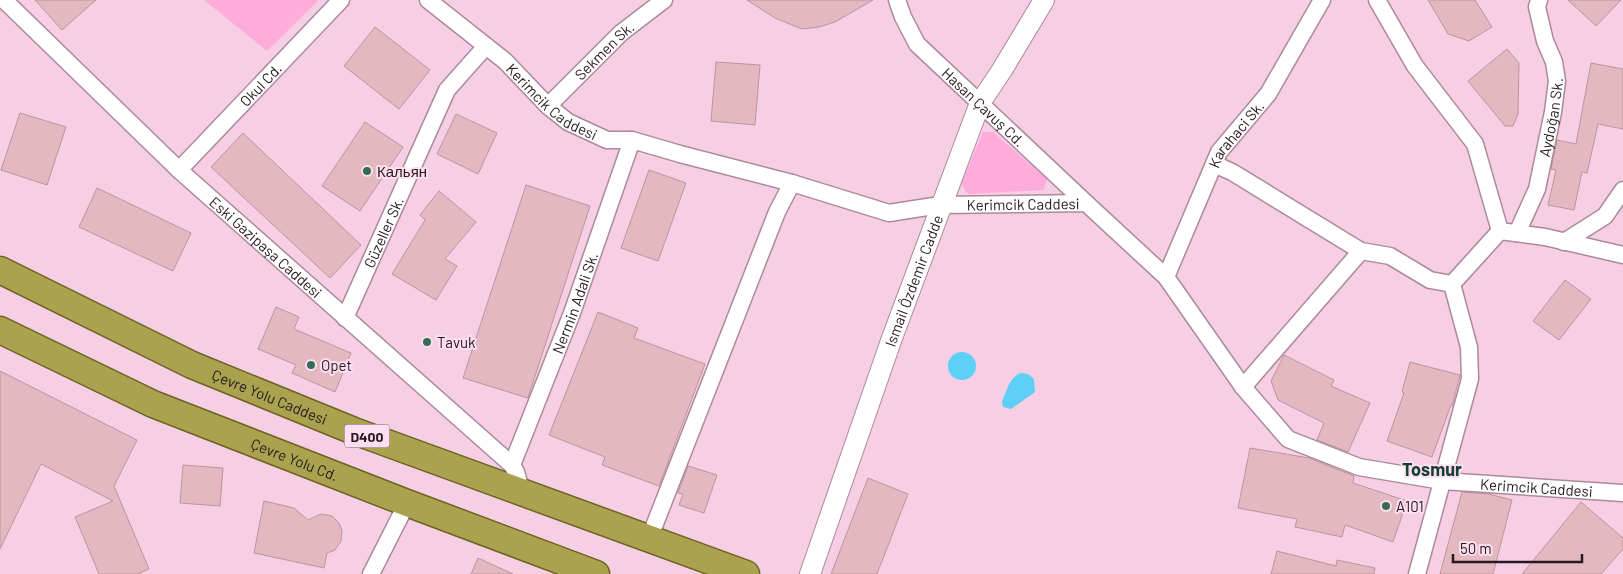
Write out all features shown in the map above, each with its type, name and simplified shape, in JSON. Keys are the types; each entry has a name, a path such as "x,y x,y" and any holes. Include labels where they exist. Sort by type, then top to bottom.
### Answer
{"highway":[{"name":"Çevre Yolu Caddesi","path":"0,270 192,365 354,431 522,494 746,574"},
{"name":"Çevre Yolu Cd.","path":"0,330 153,404 596,574"}],"street":[{"name":"Eski Gazipaşa Caddesi","path":"4,0 179,170 512,465 522,494"},
{"name":"Okul Cd.","path":"179,170 341,0"},
{"name":"Kerimcik Caddesi","path":"428,0 505,61 548,106 568,122 607,140 632,140 792,183 889,213 940,205 1086,203 1166,277 1243,387 1288,439 1359,468 1442,481 1623,493"},
{"name":"Sekmen Sk.","path":"548,106 621,33 664,0"},
{"name":"Hasan Çavuş Cd.","path":"897,0 903,17 917,44 1086,203"},
{"name":"Ismail Ôzdemir Cadde","path":"810,574 940,205 980,103 1044,0"},
{"name":"Karahaci Sk.","path":"1166,277 1219,152 1268,94 1322,0"},
{"path":"1377,0 1415,66 1475,144 1500,231"},
{"name":"Aydoğan Sk.","path":"1517,233 1537,188 1558,81 1554,62 1545,41 1537,7 1539,0"},
{"name":"Güzeller Sk.","path":"345,318 447,90 486,46"},
{"name":"Nermin Adali Sk.","path":"512,465 572,313 632,140"},
{"path":"1214,164 1232,172 1361,251 1390,256 1430,280 1452,284"},
{"path":"649,539 777,212 792,183"},
{"path":"1564,242 1605,216 1623,190"},
{"path":"1500,231 1545,237 1623,255"},
{"path":"1452,284 1500,231"},
{"path":"1243,387 1361,251"},
{"path":"1417,574 1470,379 1469,347 1452,284"},
{"path":"371,574 408,503"}],"shaded area":[{"path":"204,0 319,0 267,51"},
{"path":"983,132 993,132 1047,179 1044,190 968,194 961,184"}],"water":[{"path":"962,352 972,356 976,366 972,376 962,380 952,376 948,366 952,356"},
{"path":"1021,373 1028,374 1034,379 1035,392 1011,409 1003,407 1002,402 1009,385 1014,377"}],"building":[{"path":"35,0 96,0 62,30"},
{"path":"747,0 873,0 835,22 819,27 802,29 775,18"},
{"path":"1428,0 1475,0 1492,27 1469,41 1448,34"},
{"path":"1568,0 1621,0 1596,26"},
{"path":"375,27 430,70 399,109 344,66"},
{"path":"1507,49 1519,63 1518,114 1513,126 1505,126 1468,81"},
{"path":"716,62 760,65 755,125 711,121"},
{"path":"1591,63 1623,69 1623,129 1598,124 1587,173 1582,172 1574,210 1548,205 1556,170 1551,169 1557,140 1576,144"},
{"path":"20,113 66,127 47,185 1,170"},
{"path":"456,114 497,133 478,174 437,154"},
{"path":"365,122 403,147 360,211 322,186"},
{"path":"243,133 361,245 330,278 211,167"},
{"path":"649,170 686,183 658,261 621,248"},
{"path":"526,185 590,206 528,398 463,378"},
{"path":"97,188 191,233 173,271 79,227"},
{"path":"439,191 476,222 445,259 457,266 436,300 392,274 425,220 420,215"},
{"path":"1565,280 1591,299 1559,340 1533,321"},
{"path":"276,307 299,317 294,329 351,353 335,392 292,373 296,365 258,349"},
{"path":"598,312 638,328 634,338 705,364 659,486 602,465 605,457 549,435"},
{"path":"1284,355 1334,380 1331,386 1370,403 1348,452 1317,440 1324,423 1278,400 1271,381"},
{"path":"1410,362 1460,375 1452,406 1432,457 1387,441 1404,393 1402,392"},
{"path":"0,371 137,440 114,486 149,569 137,574 99,574 75,517 113,501 41,464 0,549"},
{"path":"1250,448 1309,458 1354,476 1353,483 1407,501 1393,542 1345,525 1342,537 1295,527 1297,519 1238,508"},
{"path":"183,465 223,468 220,506 180,503"},
{"path":"688,466 717,475 704,513 679,505 683,494 678,493"},
{"path":"868,478 908,494 877,574 831,574"},
{"path":"1462,492 1489,494 1512,500 1493,574 1440,574"},
{"path":"264,501 294,508 308,520 321,514 332,516 339,523 342,531 341,541 335,550 327,553 324,568 254,553"},
{"path":"1581,502 1623,538 1623,549 1601,574 1522,574"},
{"path":"1277,551 1336,566 1337,560 1375,568 1374,574 1271,574"},
{"path":"478,558 513,574 471,574"}],"place":[{"name":"Кальян","path":"367,171"},
{"name":"Tavuk","path":"427,342"},
{"name":"Opet","path":"311,365"},
{"name":"A101","path":"1386,506"}],"district":[{"name":"Tosmur","path":"1432,469"}]}
